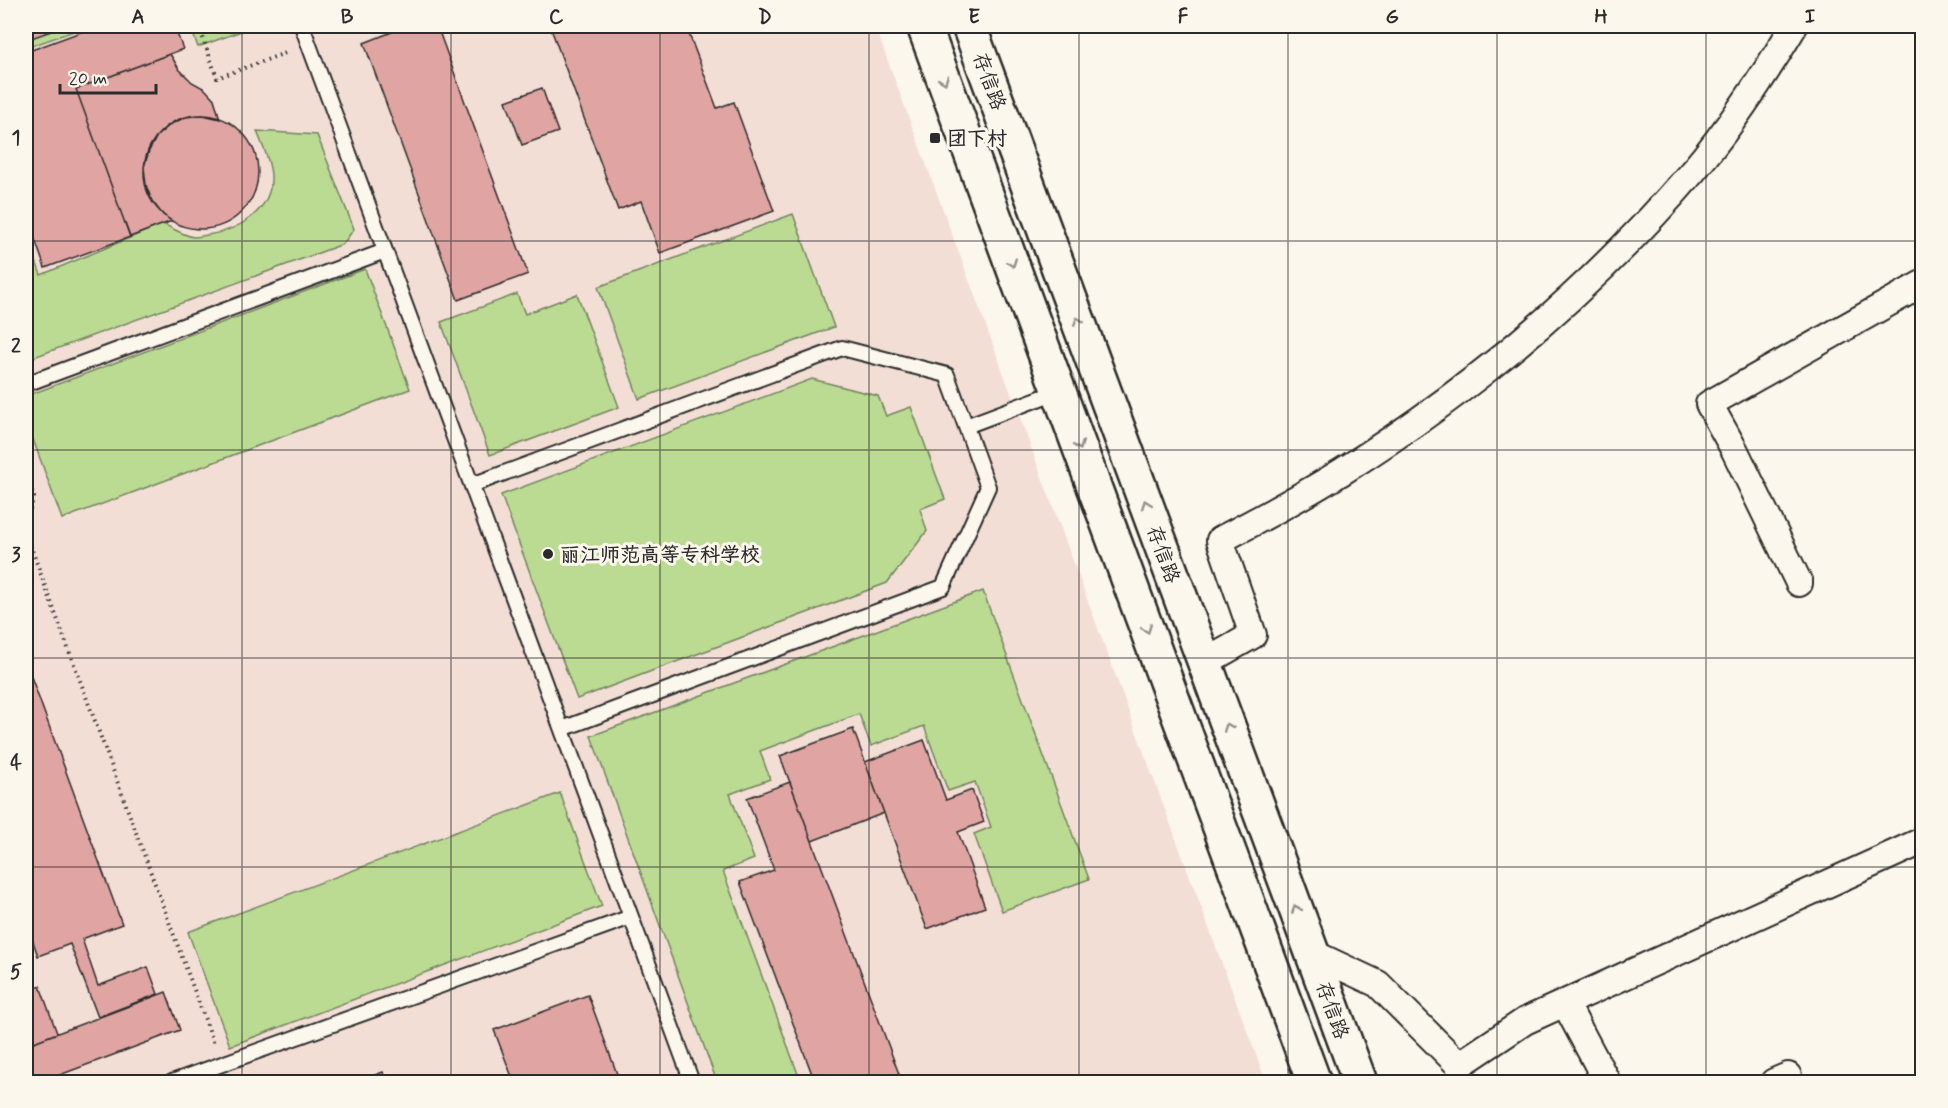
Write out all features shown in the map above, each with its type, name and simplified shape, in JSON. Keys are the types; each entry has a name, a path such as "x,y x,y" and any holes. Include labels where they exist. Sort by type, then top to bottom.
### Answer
{"street":[{"path":"924,26 1314,1083"},
{"name":"存信路","path":"969,26 1360,1083"},
{"path":"1204,663 1253,635 1220,540 1343,472 1401,433 1505,355 1579,291 1695,169 1735,116 1794,26"},
{"path":"1799,583 1735,451 1709,404 1923,284"},
{"path":"1312,953 1378,984 1459,1065 1525,1021 1923,841"},
{"path":"1565,1003 1606,1083"}],"lane":[{"path":"302,26 692,1083"},
{"path":"26,384 385,251"},
{"path":"472,485 842,348 947,375 966,426 988,487 943,587 562,729"},
{"path":"966,426 1059,391"},
{"path":"172,1083 631,917"}],"path":[{"path":"199,26 217,78 309,45"},
{"path":"26,474 34,497 26,522"},
{"path":"26,534 222,1065"}],"shaded area":[{"name":"丽江师范高等专科学校","path":"26,26 875,26 1266,1082 26,1082"}],"green space":[{"path":"26,26 88,26 26,48"},
{"path":"190,26 255,26 198,47"},
{"path":"257,131 317,135 354,229 343,244 26,360 26,234 41,275 163,224 193,237 230,229 241,224 260,209 270,188 269,163"},
{"path":"793,214 834,327 639,399 598,287"},
{"path":"365,269 410,389 62,519 26,420 26,396"},
{"path":"517,294 525,314 577,294 619,407 490,455 441,322"},
{"path":"812,379 878,396 886,416 911,407 945,499 920,509 927,531 887,583 577,699 501,495"},
{"path":"983,591 1089,879 1002,911 974,834 991,827 975,782 948,791 924,726 871,746 859,714 760,751 770,779 730,794 754,859 723,871 801,1082 717,1082 591,736"},
{"path":"560,793 602,906 230,1046 188,932"}],"building":[{"path":"26,26 65,26 26,40"},
{"path":"97,26 174,26 183,49 76,89 130,237 45,268 26,214 26,52"},
{"path":"396,26 437,26 528,274 458,300 364,43 397,30"},
{"path":"550,26 686,26 717,108 734,102 774,211 660,253 641,201 618,210"},
{"path":"170,54 179,69 214,99 220,119 203,115 186,117 171,124 157,136 144,167 146,185 152,201 163,215 172,221 130,237 76,89"},
{"path":"542,88 558,132 522,145 506,101"},
{"path":"201,115 223,120 241,132 253,150 258,172 253,194 241,212 223,224 201,229 179,224 161,212 149,194 144,172 149,150 161,132 179,120"},
{"path":"26,663 122,924 82,939 98,986 148,967 158,994 98,1017 70,944 38,956 26,921"},
{"path":"853,729 884,813 812,841 780,756"},
{"path":"924,740 946,800 972,790 984,822 958,832 985,907 927,929 865,762"},
{"path":"790,782 902,1082 815,1082 740,882 774,870 747,798"},
{"path":"40,986 57,1033 26,1045 26,992"},
{"path":"166,992 180,1030 41,1082 26,1082 26,1045"},
{"path":"588,995 620,1082 514,1082 494,1030"},
{"path":"383,1072 387,1082 356,1082"}],"place":[{"name":"团下村","path":"935,138"},
{"name":"丽江师范高等专科学校","path":"548,554"}]}
